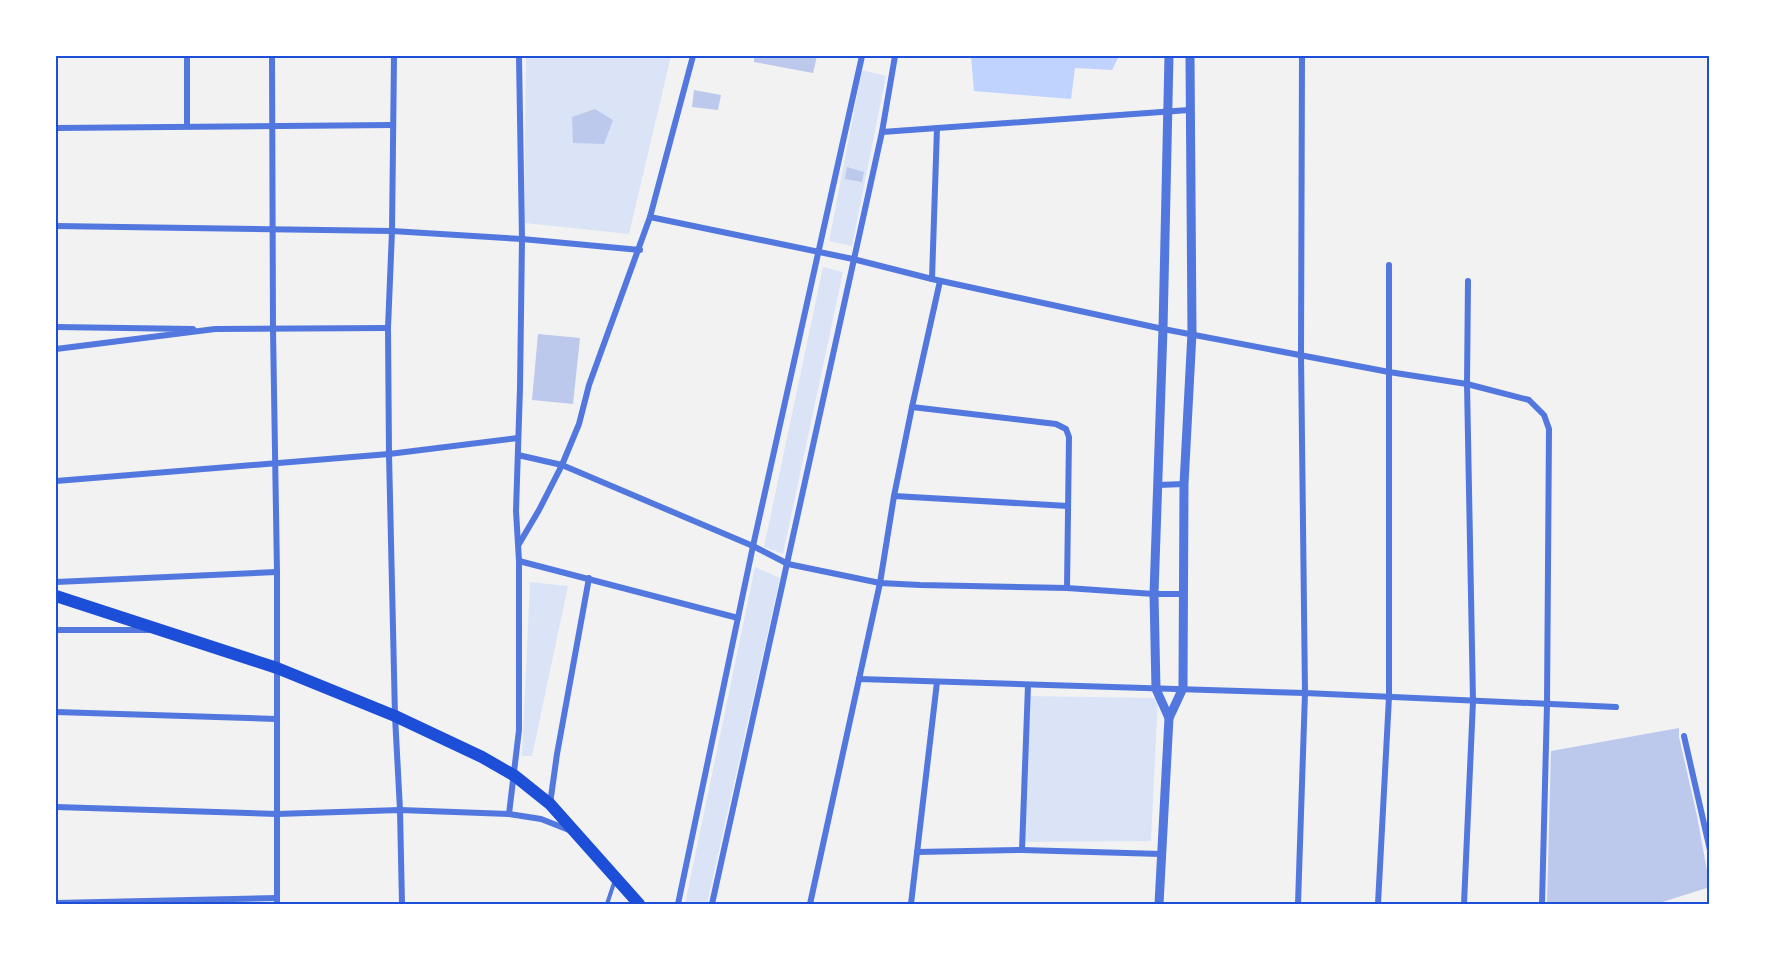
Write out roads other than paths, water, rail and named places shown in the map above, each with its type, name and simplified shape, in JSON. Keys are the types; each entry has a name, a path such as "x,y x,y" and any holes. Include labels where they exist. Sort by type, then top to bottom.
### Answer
{"highway":[{"path":"56,596 277,668 395,716 482,757 515,776 550,804 639,904"}],"street":[{"path":"187,56 188,126"},
{"path":"56,903 277,901 277,572 274,463 272,56"},
{"path":"394,56 392,231 388,328 389,454 402,904"},
{"path":"509,814 519,730 519,544 516,511 522,239 519,56"},
{"path":"519,544 562,465 579,424 589,385 640,250 693,56"},
{"path":"678,904 753,546 862,56"},
{"path":"712,904 789,564 882,132 895,56"},
{"path":"1169,56 1154,594 1156,689 1169,718"},
{"path":"1159,904 1169,718 1183,688 1184,484 1192,333 1190,56"},
{"path":"1298,904 1305,693 1301,355 1302,56"},
{"path":"882,132 1189,110"},
{"path":"56,128 393,125"},
{"path":"932,279 937,128"},
{"path":"650,217 853,259 940,281 1163,329 1389,372 1467,384 1522,398 1535,404 1547,421 1549,429 1547,705 1542,904"},
{"path":"56,226 392,231 522,239 640,250"},
{"path":"1378,904 1389,697 1389,265"},
{"path":"810,904 880,583 894,495 940,281"},
{"path":"1464,904 1473,700 1467,384 1468,281"},
{"path":"56,327 273,330 388,328"},
{"path":"56,349 215,329"},
{"path":"912,407 1056,424 1068,431 1067,588"},
{"path":"56,481 389,454 518,438"},
{"path":"518,455 562,465 753,546 789,564 880,583 1067,588 1182,594"},
{"path":"1158,485 1184,484"},
{"path":"894,495 1068,506"},
{"path":"519,561 738,618"},
{"path":"56,582 277,572"},
{"path":"550,804 589,578"},
{"path":"56,630 158,630"},
{"path":"859,679 1183,688 1616,708"},
{"path":"911,904 937,682"},
{"path":"1022,850 1028,685"},
{"path":"56,712 276,719"},
{"path":"1684,736 1710,850"},
{"path":"56,807 277,814 400,810 509,814 541,819 573,831"},
{"path":"917,852 1022,850 1161,854"}],"lane":[{"path":"607,904 615,879"}],"water":[{"path":"971,56 1119,56 1112,70 1075,68 1071,99 974,91"}]}
